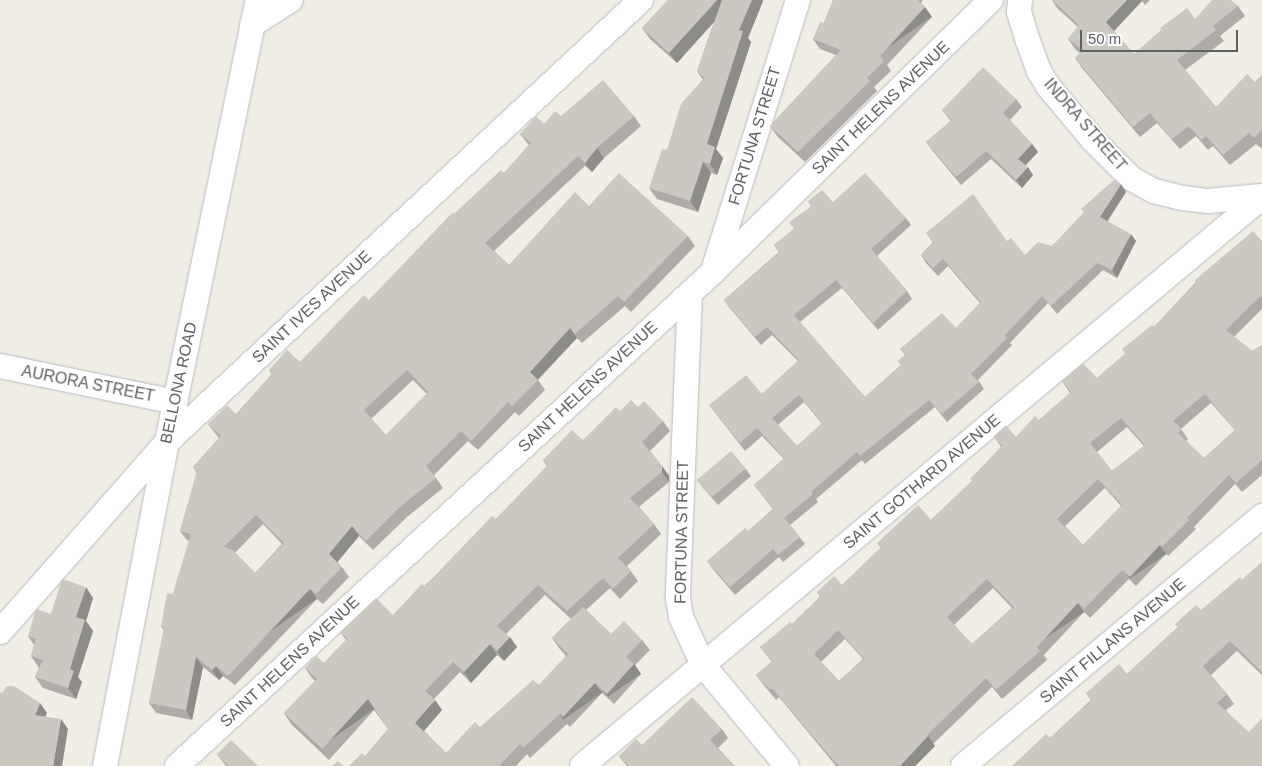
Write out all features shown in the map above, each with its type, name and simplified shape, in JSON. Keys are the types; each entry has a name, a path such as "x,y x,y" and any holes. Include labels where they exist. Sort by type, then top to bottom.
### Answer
{"street":[{"name":"BELLONA ROAD","path":"105,766 167,442 258,0"},
{"path":"252,25 291,0"},
{"name":"SAINT IVES AVENUE","path":"0,632 167,442 641,0"},
{"name":"FORTUNA STREET","path":"713,272 798,0"},
{"name":"SAINT HELENS AVENUE","path":"177,766 713,272 991,0"},
{"name":"INDRA STREET","path":"1020,0 1020,12 1028,41 1039,71 1048,86 1093,140 1132,179 1154,191 1183,198 1208,201 1262,197"},
{"name":"SAINT GOTHARD AVENUE","path":"582,766 1262,197"},
{"name":"FORTUNA STREET","path":"690,293 678,598 681,617 702,665 787,766"},
{"name":"AURORA STREET","path":"0,366 175,402"},
{"name":"SAINT FILLANS AVENUE","path":"963,766 1262,516"}],"building":[{"path":"668,0 717,0 669,53 642,28"},
{"path":"722,0 752,0 739,30 743,31 707,144 715,147 710,164 703,162 690,201 649,188 662,149 667,150 681,104 704,78 697,71"},
{"path":"833,0 918,0 925,7 880,56 884,61 867,78 870,81 798,152 770,126 841,50 813,39 820,22 824,23"},
{"path":"1052,0 1127,0 1106,22 1134,54 1161,30 1160,28 1187,8 1195,19 1212,0 1231,0 1238,6 1213,26 1216,30 1177,60 1216,107 1247,74 1255,82 1262,75 1262,130 1254,138 1249,133 1223,155 1206,136 1201,140 1189,126 1172,139 1150,113 1133,127 1075,58 1083,50 1068,39 1079,25"},
{"path":"983,67 1016,99 1003,113 1032,144 1018,159 1028,167 1016,180 986,151 956,177 926,142 952,120 942,110"},
{"path":"603,80 634,116 597,148 585,163 578,156 485,243 509,265 575,192 589,206 619,173 688,236 624,302 618,296 575,334 570,328 530,372 538,380 512,406 508,402 471,441 461,431 426,466 436,478 400,507 366,541 352,526 329,554 342,567 316,594 310,589 228,676 216,666 212,670 196,657 186,710 149,703 164,627 161,626 167,593 173,594 191,534 180,531 197,471 193,467 221,436 208,424 227,405 236,414 273,373 269,370 287,350 300,362 364,295 369,300 452,213 454,214 501,170 504,173 531,143 520,134 536,116 544,124 555,111 561,116","holes":["407,370 428,392 386,435 364,410","256,515 284,543 255,573 233,550 224,547"]},
{"path":"865,173 906,218 871,249 907,291 873,323 836,280 794,315 865,397 901,365 898,361 905,355 900,349 942,313 956,328 981,302 943,259 933,268 921,255 934,242 926,233 973,194 1007,241 1011,238 1025,255 1038,242 1052,246 1084,212 1081,209 1115,179 1121,184 1100,217 1131,234 1112,270 1097,263 1051,306 1042,296 1005,335 1007,338 971,374 979,382 942,414 929,400 860,456 857,452 811,492 813,494 784,518 800,537 778,555 773,549 730,587 707,561 745,528 748,531 774,509 754,485 784,458 757,428 740,443 709,405 746,375 762,394 799,360 767,327 755,337 724,300 780,252 774,245 794,229 789,222 812,206 808,201 822,190 833,202","holes":["799,395 822,423 797,446 772,418"]},
{"path":"1253,231 1262,241 1262,299 1260,296 1226,330 1252,351 1262,345 1262,460 1236,483 1229,475 1187,518 1189,520 1162,547 1160,545 1130,577 1122,570 1084,609 1078,603 1037,647 1040,651 996,690 986,678 927,735 900,766 839,766 772,688 770,690 756,675 772,661 760,647 790,622 792,624 821,597 817,592 834,576 842,585 881,547 877,543 918,505 931,520 972,481 970,479 1002,446 994,436 1006,425 1016,437 1035,416 1039,420 1071,392 1062,381 1083,363 1097,378 1125,354 1122,349 1152,325 1154,327 1197,282 1195,280","holes":["1205,394 1235,430 1204,458 1178,433 1182,429 1173,421","1121,418 1145,445 1112,471 1090,443","1098,479 1122,505 1083,545 1057,519","987,579 1014,607 972,644 947,617","838,630 864,659 839,681 814,654"]},
{"path":"631,400 638,407 644,401 663,421 642,442 662,466 662,472 630,498 654,524 618,558 631,571 613,589 603,578 567,611 538,585 497,626 510,637 497,651 490,644 464,672 453,662 425,691 435,700 415,723 446,753 475,722 480,727 533,680 539,685 568,654 552,638 583,607 611,634 624,621 642,640 626,657 634,664 607,694 595,683 563,717 560,714 523,748 520,744 499,766 349,766 362,753 365,756 388,729 368,699 322,749 284,713 317,679 305,668 316,656 324,663 347,639 340,632 376,598 393,615 422,584 425,586 492,516 496,519 548,465 543,460 572,430 583,440 616,407 620,411"},
{"path":"731,451 746,469 711,498 697,480"},
{"path":"1262,562 1262,672 1230,641 1203,666 1227,694 1217,703 1249,732 1262,718 1262,766 1012,766 1046,734 1050,738 1092,700 1086,693 1119,664 1127,674 1178,627 1175,624 1196,605 1201,610 1240,577 1242,580"},
{"path":"62,579 86,587 76,617 85,620 70,669 74,671 68,688 35,677 43,660 31,656 36,639 28,636 36,609 51,614"},
{"path":"7,686 14,686 40,703 35,715 61,719 53,766 0,766 0,692 2,693"},
{"path":"692,697 722,729 710,740 735,766 629,766 619,756 636,739 642,745"},
{"path":"231,740 258,766 228,766 217,754"},
{"path":"338,761 343,766 332,766"}]}
